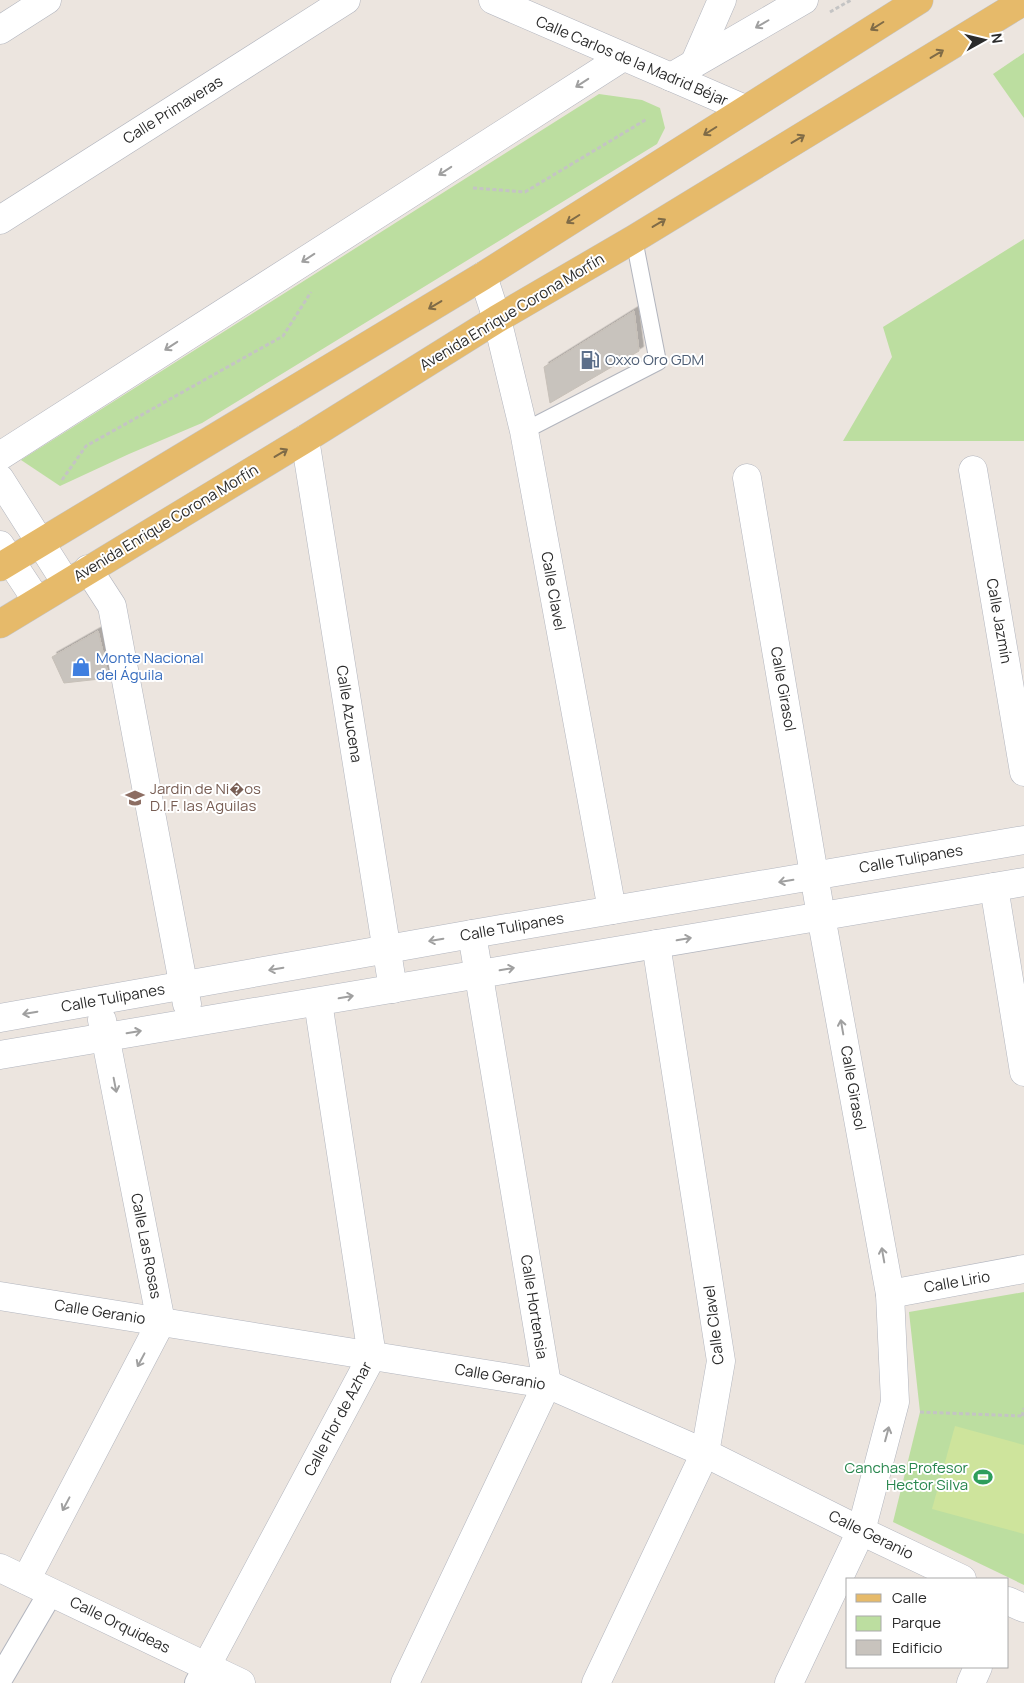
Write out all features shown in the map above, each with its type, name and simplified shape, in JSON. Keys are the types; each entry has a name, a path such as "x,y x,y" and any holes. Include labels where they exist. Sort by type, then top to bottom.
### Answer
{"main road":[{"path":"3,558 40,543 482,276 919,0"},
{"name":"Avenida Enrique Corona Morfín","path":"0,624 305,439 497,319 1024,1"}],"street":[{"path":"0,30 47,0"},
{"name":"Calle Primaveras","path":"0,220 346,0"},
{"name":"Calle Carlos de la Madrid Béjar","path":"492,0 745,109"},
{"path":"695,62 722,0"},
{"path":"671,77 804,0"},
{"path":"0,456 623,56"},
{"name":"Calle Clavel","path":"482,276 497,319 524,431 612,910"},
{"name":"Calle Azucena","path":"305,439 392,989"},
{"name":"Calle Jazmín","path":"973,470 1024,772"},
{"name":"Calle Girasol","path":"747,478 821,916 890,1294 895,1402 861,1532 789,1683"},
{"path":"0,479 40,543 112,606 191,1023"},
{"path":"3,558 37,601"},
{"name":"Calle Tulipanes","path":"0,1018 472,934 1024,840"},
{"path":"0,1055 1024,882"},
{"path":"994,887 1024,1072"},
{"name":"Calle Hortensia","path":"472,934 547,1384"},
{"name":"Calle Clavel","path":"596,1683 705,1453 721,1361 656,944"},
{"name":"Calle Las Rosas","path":"99,1001 162,1322"},
{"name":"Calle Flor de Azhar","path":"201,1675 372,1356 318,1002"},
{"name":"Calle Lirio","path":"890,1294 1024,1270"},
{"name":"Calle Geranio","path":"0,1296 547,1384 705,1453 861,1532 960,1578"},
{"path":"26,1580 162,1322"},
{"path":"405,1683 547,1384"},
{"name":"Calle Orquideas","path":"0,1568 51,1592 201,1675 240,1683"},
{"path":"0,1679 51,1592"},
{"path":"1009,1601 1024,1608"},
{"path":"971,1683 978,1668"}],"lane":[{"path":"524,431 658,362 634,238"}],"path":[{"path":"471,187 525,192 647,119"},
{"path":"62,480 86,446 284,336 314,286"},
{"path":"920,1412 1023,1416 1024,1408"}],"green space":[{"path":"1024,53 1024,118 993,74"},
{"path":"599,94 642,100 660,108 665,128 657,144 202,423 60,486 21,460"},
{"path":"1024,239 1024,441 843,441 892,357 883,327"},
{"path":"1024,1292 1024,1585 893,1522 920,1412 909,1312"},
{"name":"Canchas Profesor Hector Silva","path":"955,1426 1024,1445 1024,1534 932,1509"}],"building":[{"path":"634,311 639,351 550,403 544,367"},
{"name":"Monte Nacional del Águila","path":"98,631 109,678 64,683 52,657"}],"place":[{"name":"Oxxo Oro GDM","path":"590,360"},
{"name":"Monte Nacional del Águila","path":"81,667"},
{"name":"Jardin de Ni�os D.I.F. las Aguilas","path":"135,798"},
{"name":"Canchas Profesor Hector Silva","path":"983,1477"}]}
